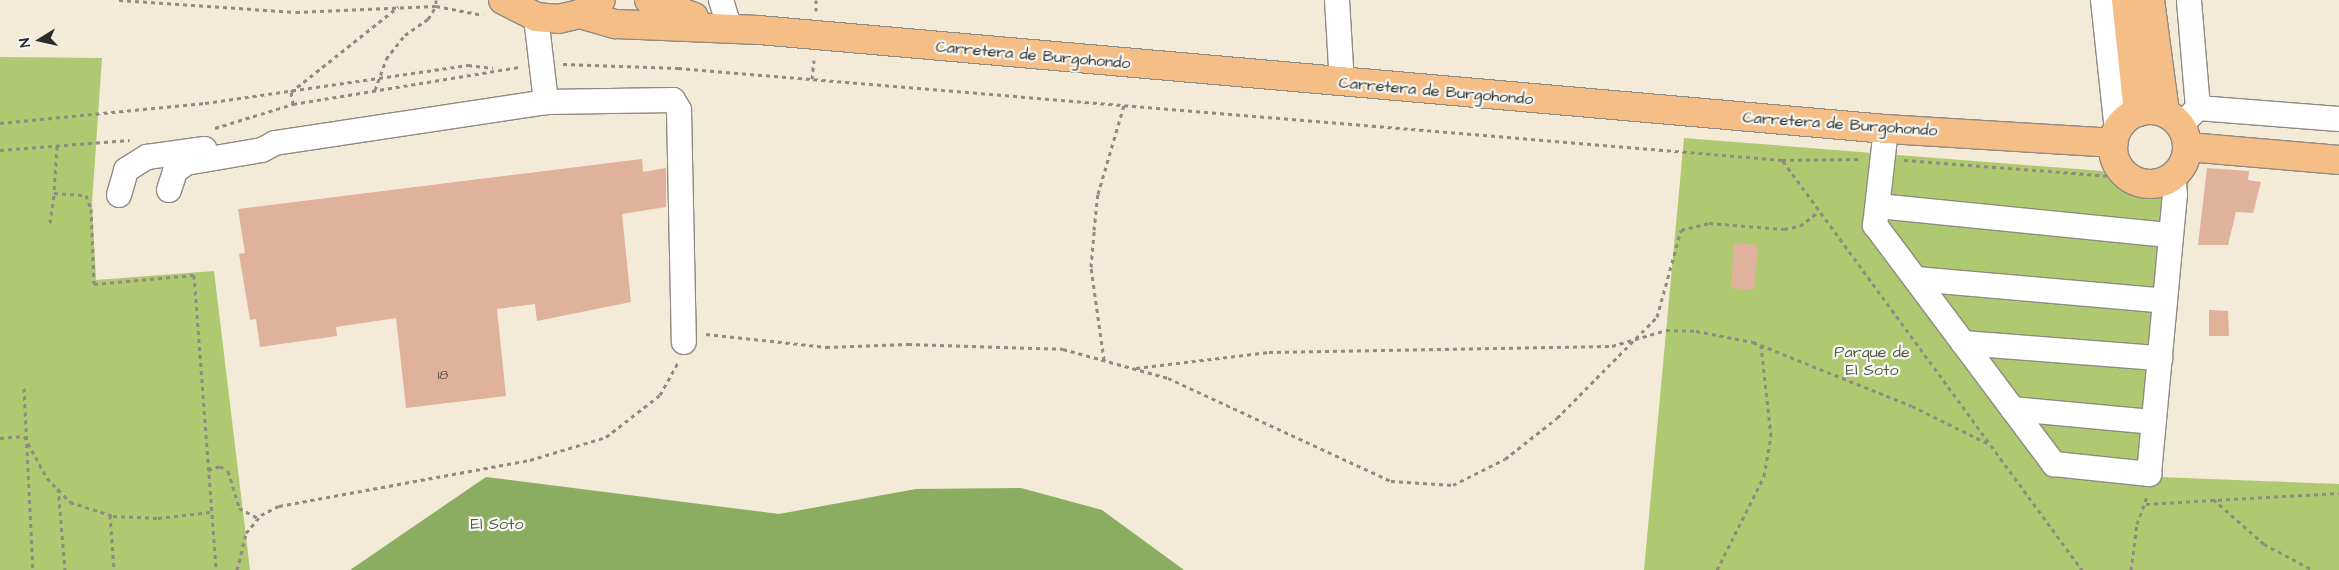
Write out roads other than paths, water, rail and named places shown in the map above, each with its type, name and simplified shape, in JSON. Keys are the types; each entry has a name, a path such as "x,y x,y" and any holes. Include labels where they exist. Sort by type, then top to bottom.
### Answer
{"main road":[{"name":"Carretera de Burgohondo","path":"649,0 676,14 724,12 759,30"},
{"path":"2126,0 2138,112 2115,137 2118,166 2136,181 2174,185 2183,123 2150,0"},
{"name":"Carretera de Burgohondo","path":"536,17 591,7 616,24 759,30 1342,83 1886,129 2115,137"},
{"path":"498,10 536,17"},
{"path":"2138,112 2339,160"}],"street":[{"path":"1337,0 1342,83"},
{"path":"2103,0 2115,137"},
{"path":"2189,0 2183,123 2339,119"},
{"path":"536,17 532,63 546,102"},
{"path":"168,190 175,172 186,163 262,150 275,143 546,102 664,98 673,100 680,110 684,342"},
{"path":"1886,129 1881,158 1875,225 2054,464 2149,474 2172,235 2174,185"},
{"path":"119,195 126,170 147,157 260,140 275,143"},
{"path":"1878,206 2172,235"},
{"path":"1916,279 2165,301"},
{"path":"1963,343 2160,358"},
{"path":"2013,409 2154,422"}],"park label":[{"name":"Parque de El Soto","path":"1872,361"},
{"name":"El Soto","path":"497,524"}]}
